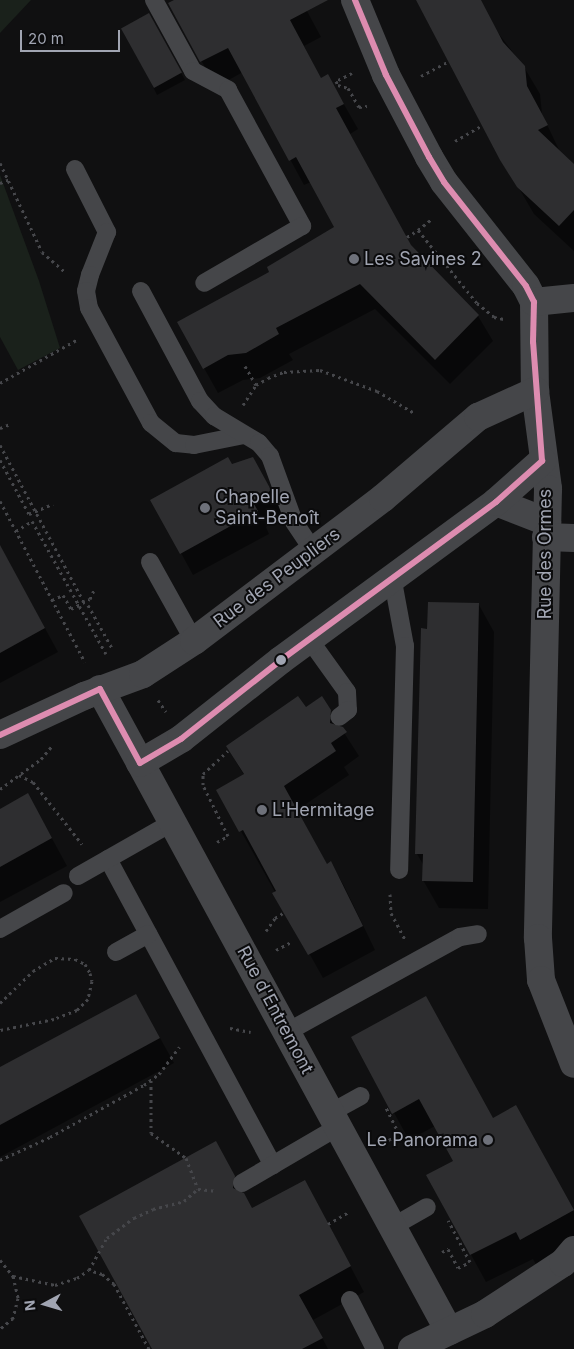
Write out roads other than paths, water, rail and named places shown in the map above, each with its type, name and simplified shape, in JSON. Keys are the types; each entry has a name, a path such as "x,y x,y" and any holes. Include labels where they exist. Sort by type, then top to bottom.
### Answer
{"street":[{"name":"Rue des Ormes","path":"355,0 386,75 429,157 444,182 526,286 534,302 536,391 542,461 548,489 538,938 541,980 574,1064"},
{"path":"534,302 574,298"},
{"name":"Rue des Peupliers","path":"0,735 100,689 143,674 194,641 314,552 478,417 536,391"},
{"path":"140,763 181,739 219,706 392,576 496,502 542,461"},
{"path":"496,502 546,530 574,538"},
{"name":"Rue d'Entremont","path":"100,689 449,1331"},
{"path":"412,1349 485,1314 563,1263 574,1250"}],"lane":[{"path":"154,0 192,71 228,90 302,226 204,283"},
{"path":"75,169 107,232 86,291 91,311 152,423 163,436 176,443 194,445 244,435"},
{"path":"141,291 200,401 214,416 259,443 270,456 294,522 314,552"},
{"path":"150,562 194,641"},
{"path":"392,576 405,646 399,870"},
{"path":"309,639 348,692 348,710 339,717"},
{"path":"78,876 173,822"},
{"path":"108,859 273,1165"},
{"path":"0,930 64,893"},
{"path":"116,952 148,934"},
{"path":"287,1032 460,937 478,934"},
{"path":"242,1183 273,1165 334,1120 361,1096"},
{"path":"392,1227 435,1210"},
{"path":"350,1300 375,1349"}],"place":[{"name":"Les Savines 2","path":"354,259"},
{"name":"Chapelle Saint-Benoît","path":"205,508"},
{"name":"L'Hermitage","path":"262,810"},
{"name":"Le Panorama","path":"488,1140"}]}
